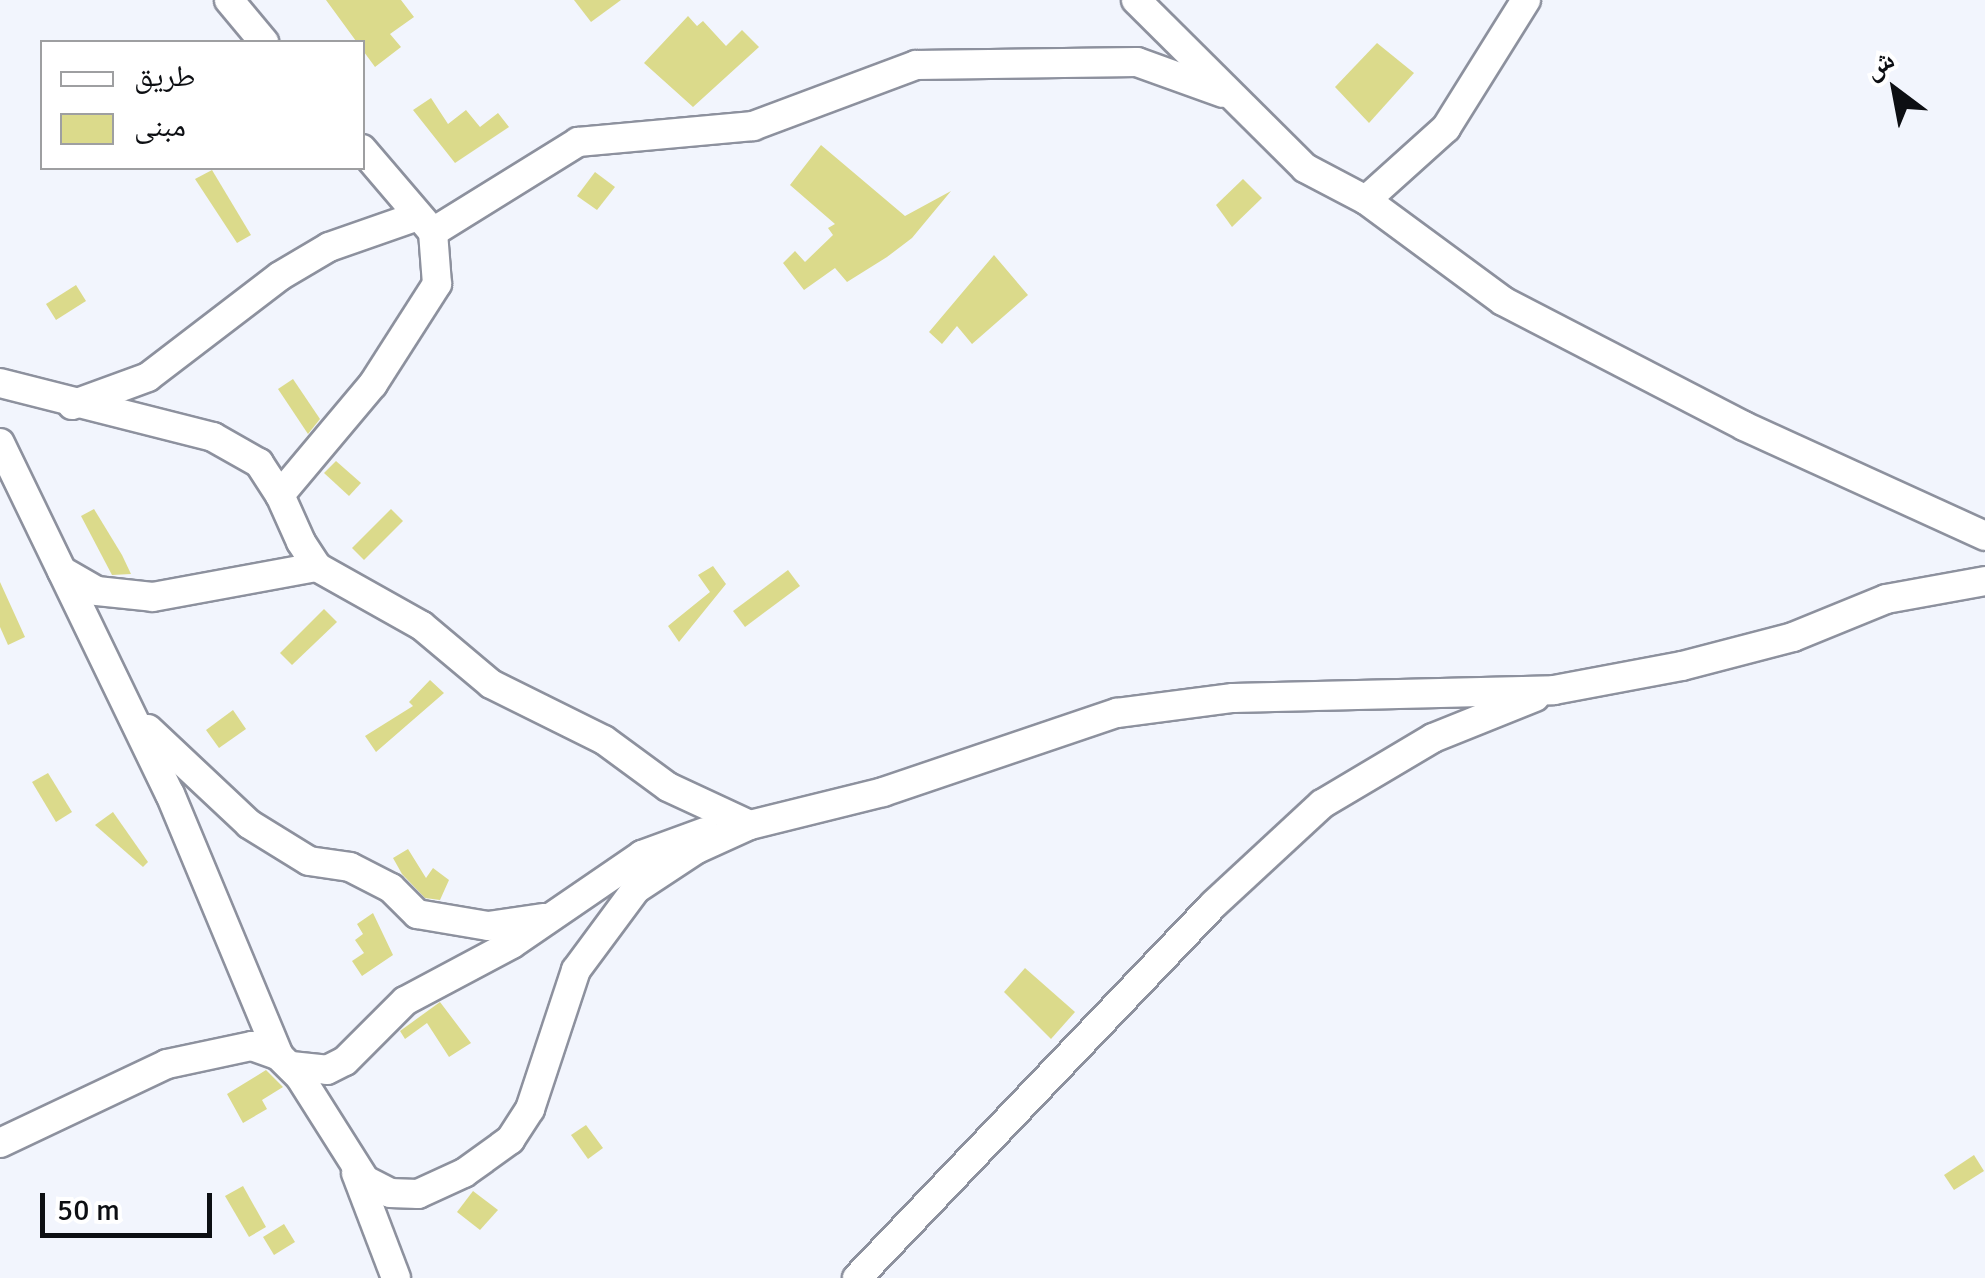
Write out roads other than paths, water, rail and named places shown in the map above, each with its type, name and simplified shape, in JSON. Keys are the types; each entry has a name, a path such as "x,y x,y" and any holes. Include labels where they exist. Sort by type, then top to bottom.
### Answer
{"street":[{"path":"229,0 262,40"},
{"path":"1366,200 1446,128 1526,0"},
{"path":"1151,5 1234,98 1304,168 1366,200 1504,301 1744,426 1985,536"},
{"path":"72,405 148,377 280,276 329,247 425,224 578,142 753,126 916,65 1138,62 1234,98"},
{"path":"280,495 373,384 437,284 425,224 365,153"},
{"path":"0,383 72,405 213,438 259,463 317,566 422,626 492,684 604,740 668,787 750,825"},
{"path":"4,459 129,708 285,1061 356,1173 396,1278"},
{"path":"62,571 97,591 153,597 317,566"},
{"path":"0,1142 167,1064 238,1044 326,1070 345,1060 405,1001 550,918 642,855 694,834 750,825 884,792 1117,714 1233,698 1554,690 1682,666 1793,637 1886,599 1985,580"},
{"path":"857,1278 1214,904 1322,804 1433,738 1554,690"},
{"path":"129,708 248,824 310,861 350,867 391,888 416,914 488,926 550,918"},
{"path":"356,1173 390,1193 418,1194 464,1173 510,1140 530,1109 576,970 612,919 636,890 696,848 750,825"}]}
